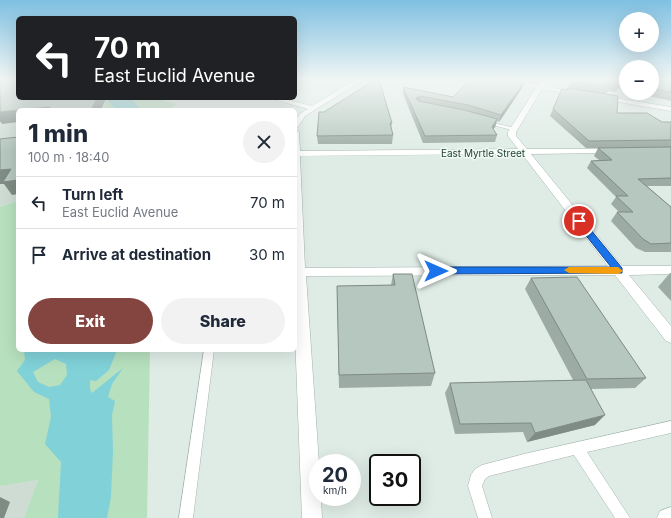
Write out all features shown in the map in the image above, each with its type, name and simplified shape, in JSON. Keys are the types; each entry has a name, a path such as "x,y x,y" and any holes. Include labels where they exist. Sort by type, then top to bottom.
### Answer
{"street":[{"path":"297,104 313,108"},
{"path":"297,123 302,115 319,104"},
{"path":"530,104 514,129 512,136 671,337"},
{"path":"642,104 671,109"},
{"name":"East Myrtle Street","path":"297,154 625,151"},
{"path":"297,213 312,518"},
{"path":"299,272 671,270"},
{"path":"667,518 671,517"}],"lane":[{"path":"481,121 514,129"},
{"path":"186,518 209,352"},
{"path":"485,518 475,486 476,480 480,474 497,466 671,427"},
{"path":"577,448 623,518"}],"shaded area":[{"path":"0,104 103,104 108,108 16,108 16,202 0,207"},
{"path":"38,480 24,518 0,518 0,486"}],"green space":[{"path":"103,104 177,104 171,107 175,108 108,108"},
{"path":"16,202 16,352 150,352 147,518 24,518 38,480 0,486 0,207"}],"water":[{"path":"111,104 136,104 139,108 117,108"},
{"path":"24,352 116,352 109,370 96,381 90,380 90,389 92,393 123,368 112,384 108,397 115,401 112,415 113,451 111,497 107,518 58,518 61,462 45,444 51,417 49,399 34,392 17,371 25,360","holes":["55,359 66,364 67,375 60,385 49,387 38,382 33,372"]}],"building":[{"path":"0,104 94,104 92,108 16,108 16,110 0,112"},
{"path":"336,104 386,104 392,123 390,123 393,135 317,136 319,112 324,112"},
{"path":"411,104 434,104 497,119 492,127 497,135 425,136"},
{"path":"464,104 509,104 501,115"},
{"path":"555,104 618,104 617,113 647,113 662,122 671,122 671,140 589,141 553,109"},
{"path":"16,137 16,180 3,182 11,169 0,170 0,139"},
{"path":"671,147 671,178 638,179 671,207 671,243 651,244 643,239 617,212 633,212 616,196 628,196 591,161 612,160 598,148"},
{"path":"393,274 412,274 435,373 339,375 337,286 395,285"},
{"path":"577,277 646,378 587,379 531,278"},
{"path":"586,380 605,415 535,433 531,423 460,424 450,383"}],"slow traffic":[{"path":"569,270 618,271"}],"route":[{"path":"436,271 619,271 579,221"}]}
